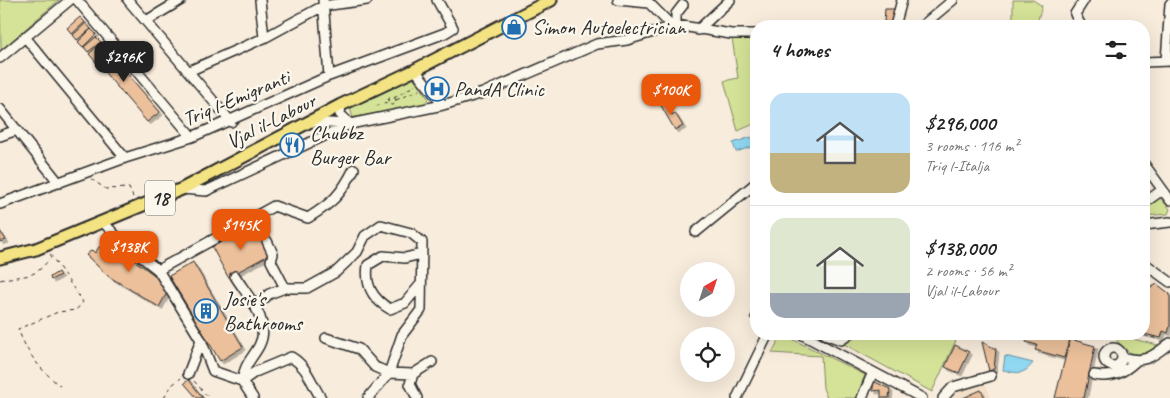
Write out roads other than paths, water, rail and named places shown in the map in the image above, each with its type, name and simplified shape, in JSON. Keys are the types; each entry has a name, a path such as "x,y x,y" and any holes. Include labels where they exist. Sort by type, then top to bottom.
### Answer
{"main road":[{"name":"Vjal il-Labour","path":"0,258 48,244 182,189 341,105 551,0"}],"street":[{"path":"0,58 70,0"},
{"path":"78,0 192,137"},
{"path":"128,0 231,122"},
{"path":"146,21 181,0"},
{"path":"260,0 264,38"},
{"path":"189,71 264,38 323,3 367,0"},
{"name":"Triq l-Emigranti","path":"0,204 125,158 192,137 231,122 329,76 453,28 437,0"},
{"path":"618,0 649,3 674,25"},
{"path":"698,30 729,0"},
{"path":"897,20 902,0"},
{"path":"929,20 953,0"},
{"path":"1078,20 1075,14 1084,0"},
{"path":"323,3 329,76"},
{"path":"1150,62 1168,61 1170,4"},
{"path":"674,25 676,14 683,5"},
{"path":"182,189 206,191 350,124 443,105 483,93 597,44 627,40 674,25 731,34 750,34"},
{"path":"25,37 125,158"},
{"path":"414,70 429,85 443,105"},
{"path":"341,105 340,114 350,124"},
{"path":"0,109 59,183"},
{"path":"312,122 350,124"},
{"path":"0,136 17,130"},
{"path":"158,270 274,206 308,218 343,191 354,169"},
{"path":"1150,173 1170,200"},
{"path":"696,232 750,188"},
{"path":"1150,199 1162,190"},
{"path":"102,222 118,238 158,270 201,340 213,371 242,381 253,398"},
{"path":"1150,224 1170,222"},
{"path":"254,307 269,294 285,288 307,288 336,272 345,266 357,252 365,236 381,225 411,232 422,242 421,310 402,335 389,374 372,397"},
{"path":"267,241 273,254 270,261 285,288"},
{"path":"421,254 405,258 383,256 368,265 366,278 372,294 380,304 390,309 405,303 421,284"},
{"path":"1150,267 1170,282"},
{"path":"235,276 262,320 264,335 245,365 242,381"},
{"path":"326,338 360,349 375,367 389,374 413,374 432,362"},
{"path":"188,374 201,340"},
{"path":"737,398 765,340"},
{"path":"813,340 922,398"},
{"path":"836,352 841,340"},
{"path":"1122,357 1136,361 1149,359 1166,341"},
{"path":"242,381 255,372 291,357 300,362 307,370 313,386 321,398"},
{"path":"1094,375 1108,377 1117,375 1136,361"},
{"path":"862,398 873,372"},
{"path":"413,374 410,384 417,398"},
{"path":"943,398 953,387 991,376"}],"water":[{"path":"750,137 750,147 736,152 733,143"},
{"path":"1005,356 1033,363 1023,372 1003,370"}],"place":[{"name":"Simon Autoelectrician","path":"514,27"},
{"name":"PandA Clinic","path":"437,89"},
{"name":"Chubbz Burger Bar","path":"292,145"},
{"name":"Josie's Bathrooms","path":"206,311"}]}
